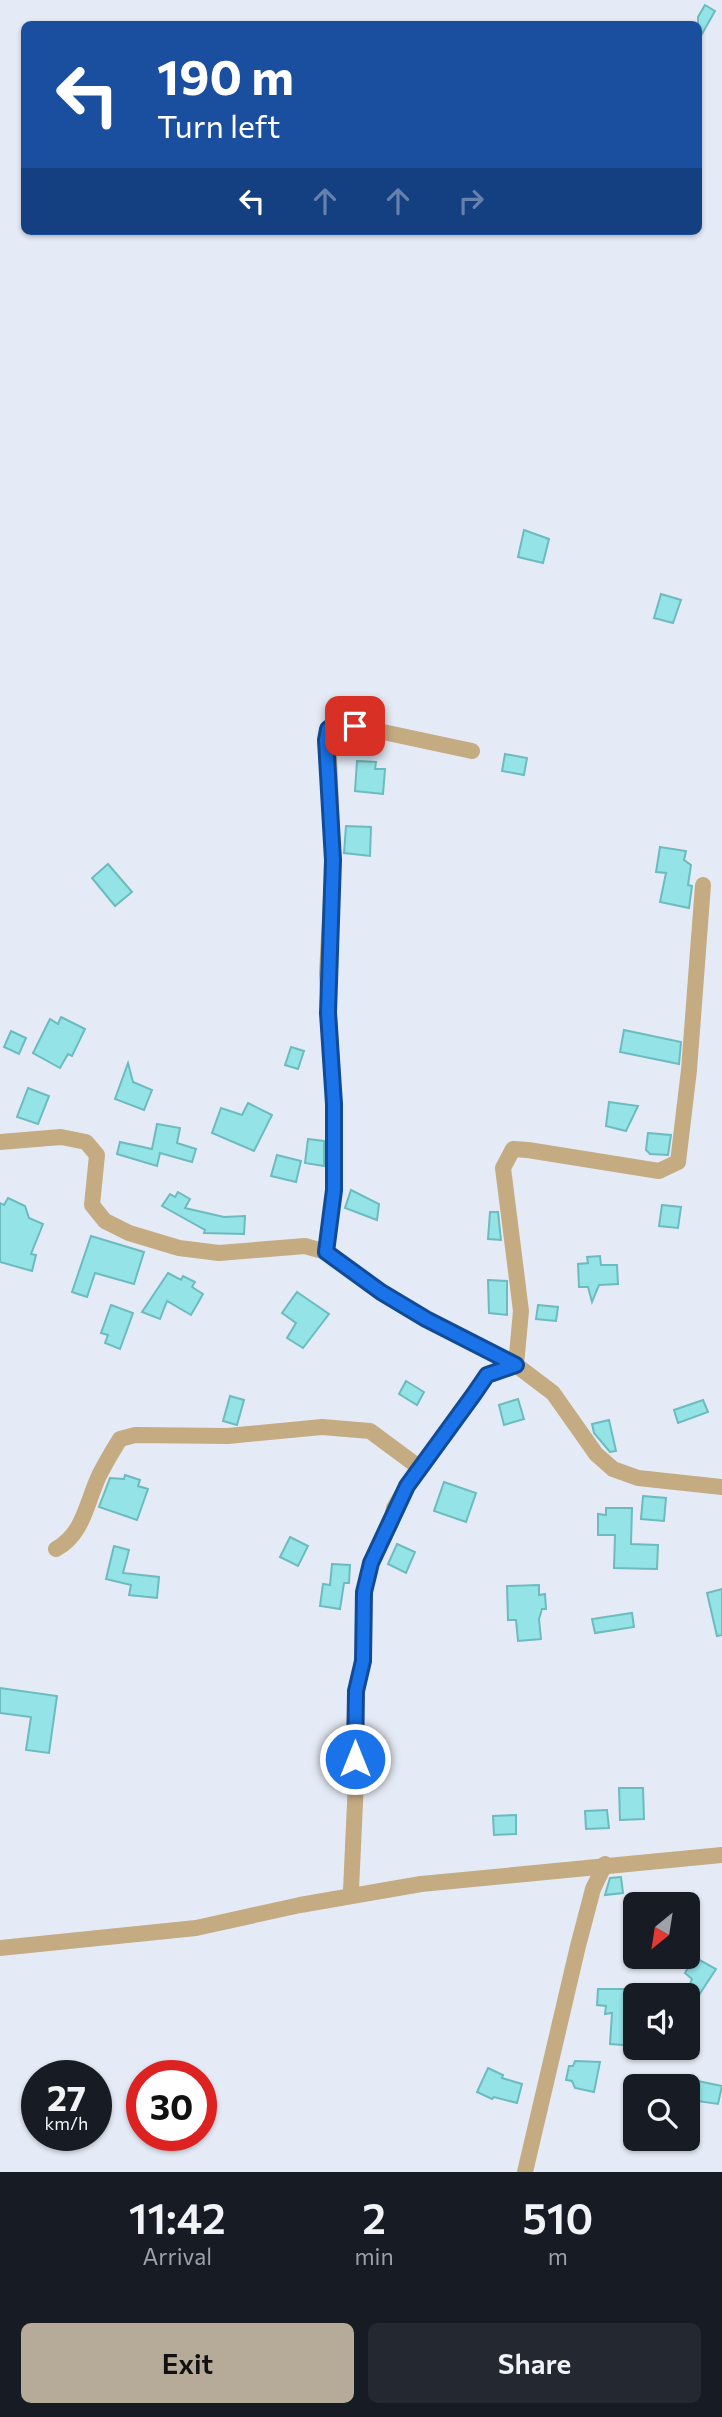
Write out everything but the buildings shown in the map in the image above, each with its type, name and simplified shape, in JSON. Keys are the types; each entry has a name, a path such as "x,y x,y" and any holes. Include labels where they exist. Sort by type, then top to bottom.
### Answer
{"street":[{"path":"326,1252 334,1179 334,1082 327,974 333,860 328,729 335,724 355,726 472,751"},
{"path":"516,1365 521,1311 504,1181 506,1158 513,1149 528,1150 659,1171 678,1162 690,1070 703,885"},
{"path":"0,1142 61,1137 86,1142 97,1155 92,1205 104,1221 129,1233 179,1248 219,1253 305,1247 326,1252 381,1292 426,1319 516,1365 553,1393 596,1454 613,1469 638,1478 722,1487"},
{"path":"351,1890 356,1781 356,1691 363,1661 364,1592 371,1563 391,1523 394,1508 487,1375 516,1365"},
{"path":"56,1549 72,1538 80,1525 99,1476 120,1439 135,1435 228,1436 322,1427 370,1431 420,1468"},
{"path":"0,1948 196,1928 300,1905 421,1884 605,1864 722,1855"},
{"path":"525,2172 581,1935 593,1889 605,1864"}],"route":[{"path":"355,726 335,724 328,729 326,740 333,860 327,974 329,1041 334,1082 334,1190 326,1252 381,1292 426,1319 516,1365 487,1375 407,1486 394,1508 391,1523 371,1563 364,1592 363,1661 356,1691 355,1759"}]}
